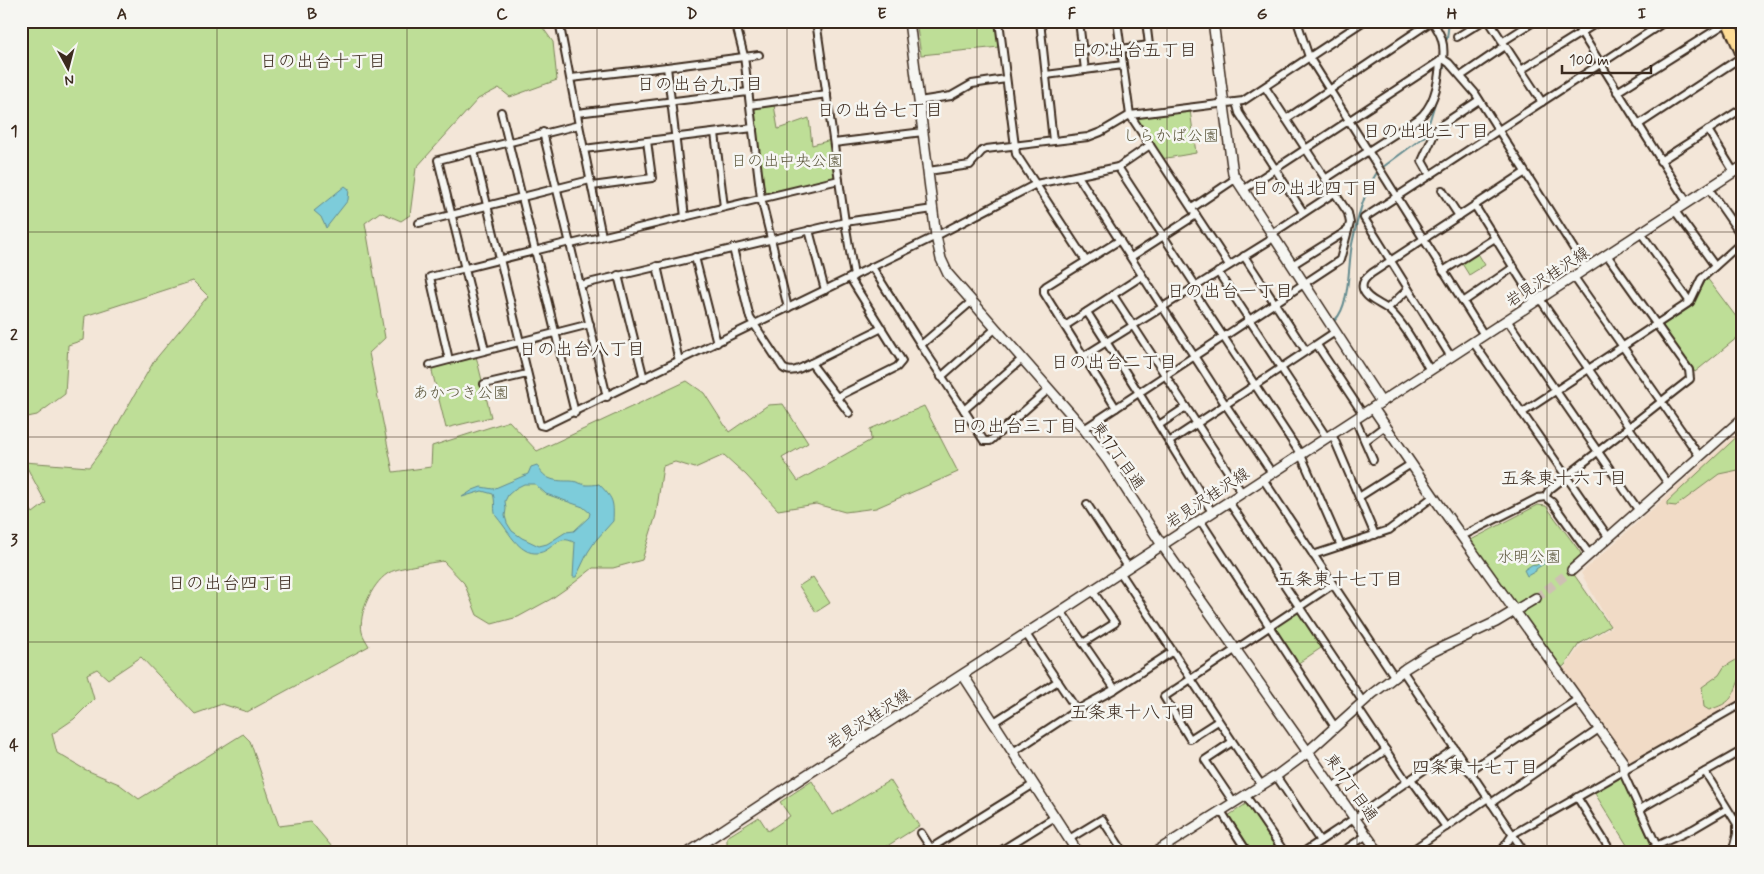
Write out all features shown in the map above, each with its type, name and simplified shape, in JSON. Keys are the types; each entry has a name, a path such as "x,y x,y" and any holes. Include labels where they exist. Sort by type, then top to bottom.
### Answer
{"highway":[{"path":"1728,21 1738,34 1743,56"}],"street":[{"path":"559,21 564,55 571,78 602,236"},
{"path":"736,21 744,56 761,198 788,308"},
{"path":"817,21 852,277 902,358 901,364 837,397"},
{"name":"東17丁目通","path":"909,21 936,236 941,259 948,274 1084,429 1108,461 1162,545 1379,853"},
{"path":"999,21 1016,154 1086,261"},
{"path":"1040,21 1053,141"},
{"path":"1078,21 1085,70"},
{"path":"1117,21 1130,115 1229,265"},
{"path":"1082,51 1149,45 1146,21"},
{"path":"1213,21 1231,168 1235,179 1381,402"},
{"path":"928,172 965,167 970,165 986,149 1094,136 1130,115 1243,101 1364,21"},
{"path":"1286,119 1432,21 1442,36 1444,48 1440,75 1427,111 1418,119 1325,179"},
{"path":"1457,37 1483,21"},
{"path":"1489,21 1542,102"},
{"path":"1461,76 1535,21"},
{"path":"1574,21 1687,202"},
{"path":"1521,70 1600,21"},
{"path":"1451,357 1364,218 1666,21"},
{"path":"1617,92 1728,21"},
{"path":"1298,22 1309,57 1484,335"},
{"path":"571,78 759,54"},
{"path":"1638,125 1743,56"},
{"path":"1442,60 1450,63 1479,100 1586,268"},
{"path":"1243,190 1442,60"},
{"path":"1046,75 1123,65"},
{"path":"667,66 685,217"},
{"path":"919,101 951,96 972,84 1006,79"},
{"path":"1084,429 1340,260 1350,223 1348,213 1265,87"},
{"path":"577,113 748,92"},
{"path":"750,105 827,94"},
{"path":"1430,175 1422,161 1436,130 1479,100"},
{"path":"1236,102 1239,113 1303,212"},
{"path":"1660,161 1743,108"},
{"path":"502,112 574,413"},
{"path":"485,350 438,160 543,132 579,125"},
{"path":"584,149 753,128"},
{"path":"1708,130 1741,168"},
{"path":"543,132 608,397"},
{"path":"834,143 923,132"},
{"path":"715,133 724,207"},
{"path":"419,224 557,188 652,178 647,141"},
{"path":"474,151 540,425 548,426 936,236 1036,184 1118,167 1150,145"},
{"path":"1118,167 1163,236 1223,337 1301,454 1341,546"},
{"name":"岩見沢桂沢線","path":"688,853 1741,168"},
{"path":"1430,370 1397,318 1388,308 1368,296 1364,291 1362,287 1366,277 1524,173"},
{"path":"1078,176 1225,404 1272,473"},
{"path":"1192,208 1235,179"},
{"path":"449,360 430,277 839,180"},
{"path":"1522,413 1690,302 1701,280 1743,240 1709,189"},
{"path":"1442,190 1459,216"},
{"path":"1084,356 1268,241 1276,231 1334,193"},
{"path":"1475,206 1514,267 1669,485"},
{"path":"580,285 845,222 933,209"},
{"path":"1675,211 1714,266"},
{"path":"1131,257 1196,214"},
{"path":"809,230 825,290"},
{"path":"1292,265 1348,230"},
{"path":"1641,233 1690,302"},
{"path":"1444,271 1495,238"},
{"path":"1116,408 1044,293 1044,288 1120,240"},
{"path":"733,248 750,318 786,370 795,371 882,328"},
{"path":"1545,497 1549,490 1566,476 1690,379 1689,370 1607,255"},
{"path":"1244,256 1306,351"},
{"path":"695,257 717,343"},
{"path":"657,266 679,361"},
{"path":"872,267 941,377 984,441 990,441 1049,389"},
{"path":"1463,302 1514,267"},
{"path":"1218,272 1281,368 1330,436 1360,497 1375,535"},
{"path":"618,275 644,379"},
{"path":"1065,326 1142,276"},
{"path":"1574,276 1700,457"},
{"path":"1388,308 1408,289"},
{"path":"1113,295 1242,493"},
{"path":"921,345 971,302"},
{"path":"1087,312 1212,512"},
{"path":"1507,320 1639,511"},
{"path":"430,365 590,324"},
{"path":"941,377 996,329"},
{"path":"1169,442 1335,332"},
{"path":"1473,342 1609,538"},
{"path":"1317,344 1359,417 1365,441 1373,460"},
{"path":"964,410 1022,359"},
{"path":"811,363 849,413"},
{"path":"484,384 527,374"},
{"path":"1159,425 1186,407"},
{"path":"1373,408 1515,612 1623,762 1625,776 1660,853"},
{"path":"1572,570 1743,418"},
{"path":"1365,441 1385,426"},
{"path":"1360,497 1411,464"},
{"path":"1263,480 1394,676"},
{"path":"1313,556 1389,530 1434,496"},
{"path":"1462,536 1538,498 1545,497 1552,502 1590,555"},
{"path":"1229,502 1300,607 1386,750 1446,826"},
{"path":"1087,504 1172,652 1262,786"},
{"path":"1200,520 1335,727"},
{"path":"1218,721 1190,739 1164,697 1332,585"},
{"path":"1083,643 1115,623 1092,590"},
{"path":"1157,852 1276,776 1308,752 1360,704 1402,670 1430,653 1515,612 1536,598"},
{"path":"1061,611 1115,689"},
{"path":"1026,634 1076,710"},
{"path":"1013,752 1076,710 1115,689 1172,652"},
{"path":"1402,670 1525,853"},
{"path":"963,675 1069,839 1075,852"},
{"path":"994,722 1058,682"},
{"path":"1469,771 1578,699"},
{"path":"1500,853 1513,834 1743,703"},
{"path":"1408,853 1446,826 1489,801 1599,729"},
{"path":"1232,742 1205,760 1234,803"},
{"path":"1302,853 1454,749"},
{"path":"1333,787 1386,750"},
{"path":"1640,809 1743,750"},
{"path":"1705,772 1737,824"},
{"path":"1276,776 1320,841"},
{"path":"923,853 933,850 1034,784"},
{"path":"1246,796 1285,853"},
{"path":"1577,797 1612,853"},
{"path":"1732,853 1737,834 1737,824 1743,808"},
{"path":"1644,853 1693,829 1727,809"},
{"path":"1221,811 1248,853"},
{"path":"997,853 1055,817"},
{"path":"1069,839 1102,819 1124,853"},
{"path":"921,833 933,850"},
{"path":"1340,853 1367,835"}],"shaded area":[{"path":"1743,428 1743,699 1629,762 1562,671 1581,645 1611,627 1581,573"}],"green space":[{"path":"21,21 345,21 359,23 360,21 538,21 553,42 557,80 510,97 499,88 478,99 416,168 410,215 401,221 380,212 365,223 385,338 369,353 393,472 431,467 432,446 509,421 537,451 687,381 704,393 729,432 768,405 783,404 808,443 782,458 798,481 871,440 870,429 924,406 958,472 876,508 845,512 816,504 778,510 746,475 724,455 695,468 675,462 663,466 656,515 642,560 613,568 593,568 551,599 518,617 492,624 477,615 464,583 443,561 398,569 381,579 367,600 361,625 364,638 369,646 247,712 222,704 195,714 141,657 108,679 97,669 87,674 94,699 74,719 52,734 57,753 84,769 119,784 139,799 243,734 250,741 279,826 311,822 337,853 21,853 21,496 33,513 46,503 24,462 89,467 107,443 154,361 208,296 193,281 85,316 83,340 68,345 65,394 37,415 23,418 21,414"},
{"path":"916,21 996,21 999,47 921,55"},
{"name":"日の出中央公園","path":"774,105 778,129 809,118 812,145 831,140 836,178 762,196 752,107"},
{"name":"しらかば公園","path":"1190,110 1196,153 1161,159 1133,117"},
{"path":"1477,252 1485,265 1469,275 1461,262"},
{"path":"1707,278 1743,326 1743,333 1695,372 1662,326 1691,307"},
{"name":"あかつき公園","path":"476,356 491,417 446,428 431,367"},
{"path":"1743,431 1743,469 1719,474 1676,506 1667,505 1667,502"},
{"name":"水明公園","path":"1538,505 1546,506 1580,552 1581,555 1568,566 1610,626 1579,644 1565,665 1560,669 1469,541"},
{"path":"813,577 830,603 816,612 799,586"},
{"path":"1299,610 1324,646 1297,664 1273,628"},
{"path":"1743,656 1743,676 1740,678 1730,699 1722,705 1709,710 1704,707 1702,687 1719,675 1724,667"},
{"path":"1621,776 1651,845 1637,853 1632,853 1594,792"},
{"path":"890,780 919,826 876,853 727,853 727,837 759,817 768,831 790,816 780,802 812,781 833,815"},
{"path":"1246,804 1280,853 1253,853 1228,816"}],"water":[{"path":"345,186 349,189 348,200 326,228 321,217 314,211"},
{"path":"537,465 543,474 555,480 573,481 586,485 599,484 612,500 613,521 588,552 576,577 573,577 575,543 564,540 559,541 542,552 531,553 526,551 517,544 496,516 493,494 482,491 462,497 481,487 493,489 528,474 531,467","holes":["524,484 535,484 546,494 583,507 590,513 589,517 574,531 566,532 547,544 539,546 522,538 512,531 507,523 505,501 508,495 516,488"]},
{"path":"1549,554 1553,562 1545,563 1527,576 1524,570 1533,564 1535,566 1544,561 1545,557"}],"waterway":[{"path":"1447,39 1449,21"},
{"path":"1442,76 1444,67"},
{"path":"1383,167 1425,136 1436,100"},
{"path":"1335,320 1340,314 1346,295 1352,244 1358,217 1367,190 1376,174"}],"tunnel":[{"path":"1536,598 1572,570"}],"district":[{"name":"日の出台五丁目","path":"1134,50"},
{"name":"日の出台十丁目","path":"323,61"},
{"name":"日の出台九丁目","path":"700,84"},
{"name":"日の出台七丁目","path":"880,110"},
{"name":"日の出北三丁目","path":"1426,131"},
{"name":"日の出北四丁目","path":"1315,188"},
{"name":"日の出台一丁目","path":"1230,291"},
{"name":"日の出台八丁目","path":"582,349"},
{"name":"日の出台二丁目","path":"1114,362"},
{"name":"日の出台三丁目","path":"1014,426"},
{"name":"五条東十六丁目","path":"1564,478"},
{"name":"五条東十七丁目","path":"1340,579"},
{"name":"日の出台四丁目","path":"231,583"},
{"name":"五条東十八丁目","path":"1133,712"},
{"name":"四条東十七丁目","path":"1475,767"}]}
